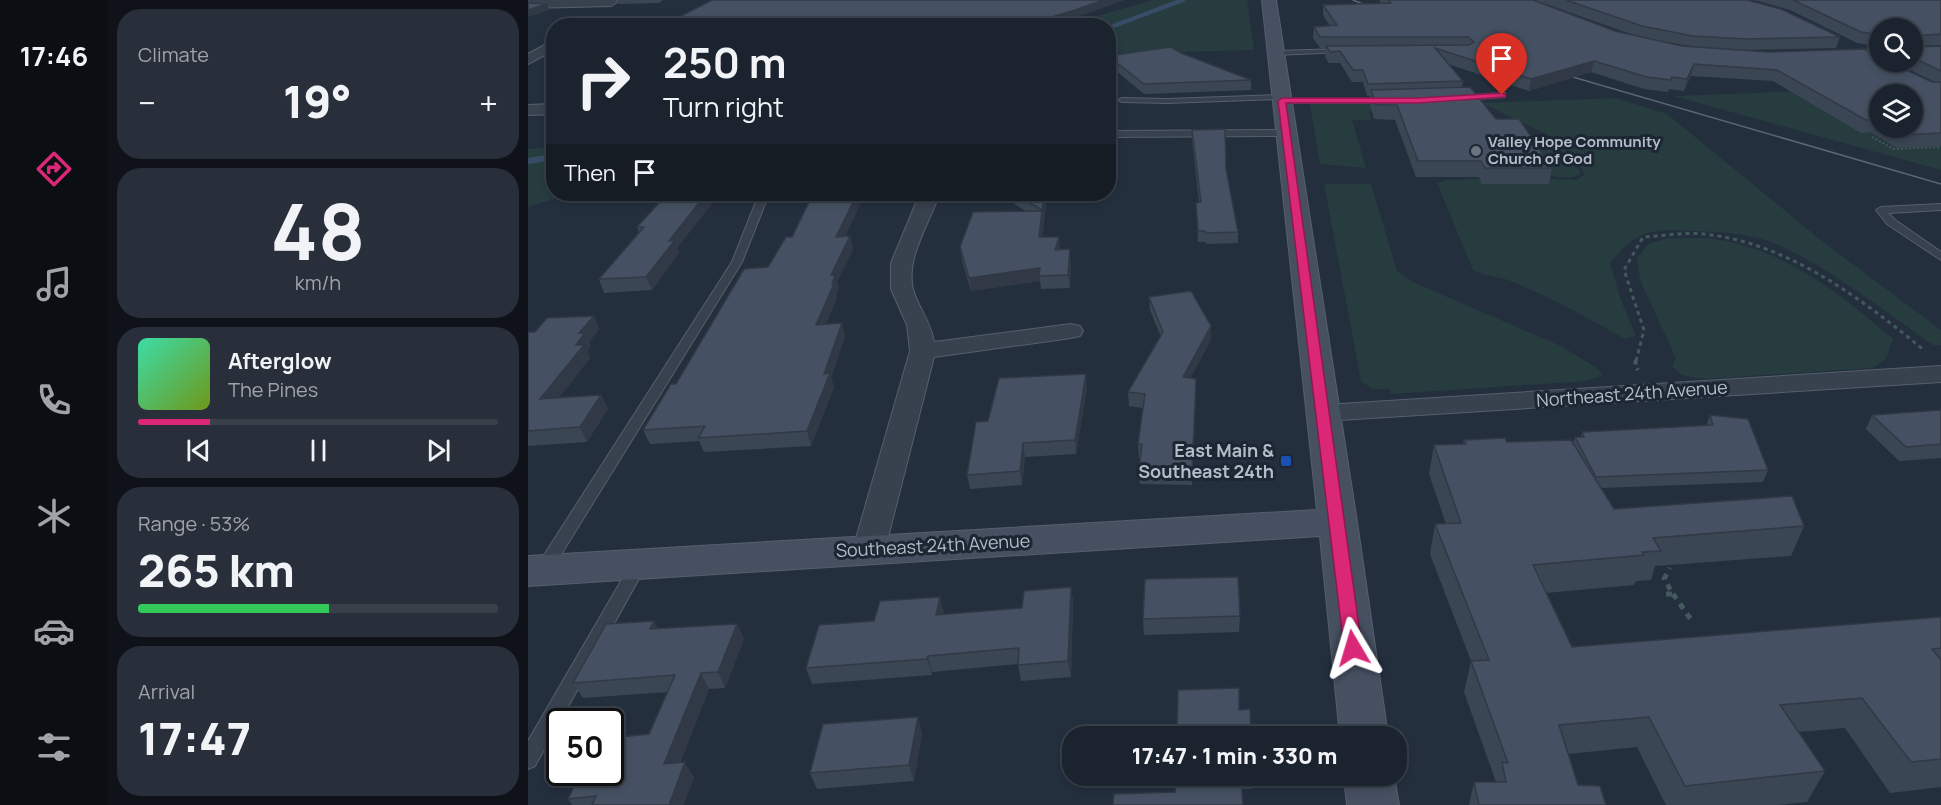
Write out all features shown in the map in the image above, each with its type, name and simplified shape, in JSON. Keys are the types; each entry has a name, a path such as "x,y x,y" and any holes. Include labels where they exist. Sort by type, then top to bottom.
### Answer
{"main road":[{"path":"1269,0 1363,726"},
{"name":"Southeast 24th Avenue","path":"535,570 1338,522"},
{"path":"1370,786 1373,805"}],"street":[{"path":"528,4 613,1"},
{"path":"587,18 613,1"},
{"path":"1834,39 1863,54"},
{"path":"528,60 546,49"},
{"path":"1829,55 1869,55"},
{"path":"528,110 546,109"},
{"path":"869,549 923,351 919,325 902,289 902,262 926,202"},
{"path":"923,351 1071,331"},
{"name":"Northeast 24th Avenue","path":"1324,413 1655,392 1937,366"}],"lane":[{"path":"1275,52 1349,51"},
{"path":"1451,99 1502,95"},
{"path":"1122,100 1395,100"},
{"path":"1116,134 1286,133"},
{"path":"535,570 737,262 761,201"},
{"path":"1940,256 1891,222 1881,210 1941,207"},
{"path":"528,760 639,564"}],"path":[{"path":"1874,138 1894,149 1941,147"},
{"path":"1655,392 1635,365 1644,330 1624,270 1643,237 1703,234 1751,244 1823,277 1888,319 1937,366"},
{"path":"1670,568 1664,579 1692,621"},
{"path":"1666,594 1673,594"}],"green space":[{"path":"1153,0 1247,0 1254,50 1116,54 1116,18 1091,18"},
{"path":"1869,88 1869,138 1923,138 1923,101 1941,117 1941,170 1674,96"},
{"path":"1616,98 1667,114 1822,241 1941,330 1941,345 1933,345 1834,275 1792,251 1762,239 1743,235 1667,230 1646,234 1629,243 1610,263 1621,300 1636,336 1625,339 1527,288 1473,270 1437,183 1446,180 1480,179 1483,184 1548,184 1546,179 1577,180 1584,175 1580,166 1554,147 1566,144 1482,103"},
{"path":"1457,101 1427,111 1370,111 1371,120 1352,120 1366,168 1320,164 1310,104"},
{"path":"546,148 547,201 530,206 528,210 528,149"},
{"path":"1534,148 1562,154 1574,162 1581,174 1564,178 1547,174"},
{"path":"1324,184 1371,184 1397,271 1415,283 1561,346 1595,367 1603,375 1587,381 1391,394 1389,389 1372,389 1361,381"},
{"path":"1668,238 1708,238 1740,244 1788,263 1832,290 1893,339 1886,359 1873,368 1703,379 1681,375 1672,366 1676,358 1640,280 1637,259 1648,244"}],"building":[{"path":"712,0 1104,0 1048,18 677,18"},
{"path":"1388,0 1533,0 1615,31 1682,46 1769,52 1864,49 1869,52 1869,72 1910,72 1932,82 1941,82 1941,133 1923,134 1923,84 1869,84 1869,120 1866,120 1777,70 1694,64 1687,79 1672,77 1671,80 1647,77 1594,61 1531,79 1435,48 1463,81 1368,84 1363,70 1353,70 1340,51 1330,52 1326,46 1469,45 1474,42 1468,37 1320,37 1314,27 1337,25 1323,5 1391,3"},
{"path":"1566,0 1747,0 1781,9 1840,37 1745,39 1693,36 1642,26"},
{"path":"1793,0 1941,0 1941,34 1923,35 1923,18 1869,18 1869,33 1861,32"},
{"path":"528,3 547,4 528,10"},
{"path":"1941,46 1941,71 1923,62 1923,47"},
{"path":"1171,47 1251,80 1144,84 1116,62 1116,55"},
{"path":"1470,87 1496,119 1519,119 1552,168 1485,168 1481,161 1418,161 1397,105 1376,105 1371,90"},
{"path":"1225,129 1226,169 1238,232 1206,233 1198,231 1196,203 1201,202 1192,130"},
{"path":"661,201 700,201 669,241 675,240 646,277 599,279 644,227 637,227"},
{"path":"810,201 854,201 836,237 850,236 831,275 835,275 832,284 834,284 816,325 842,323 824,374 830,373 807,431 698,438 705,426 643,430 671,384 676,384 744,269 768,267 786,237 792,237"},
{"path":"1027,201 1043,201 1042,210"},
{"path":"1042,211 1039,237 1059,237 1055,250 1070,249 1068,275 1039,276 1040,268 969,278 960,247 973,212"},
{"path":"1191,291 1211,326 1183,377 1196,379 1192,470 1139,469 1142,444 1138,444 1145,394 1128,392 1163,332 1149,297"},
{"path":"594,316 579,333 585,333 576,345 584,345 540,399 601,395 580,427 528,431 528,332 535,332 547,318"},
{"path":"1086,374 1075,440 1023,443 1020,471 967,475 976,422 988,421 999,378"},
{"path":"1941,410 1941,444 1906,447 1872,415"},
{"path":"1710,415 1748,419 1768,470 1596,477 1575,437 1584,437 1582,432 1713,425"},
{"path":"1505,438 1507,442 1571,440 1614,509 1792,496 1804,526 1653,538 1661,551 1642,552 1644,555 1533,565 1572,647 1941,617 1941,648 1932,649 1941,660 1941,759 1911,762 1862,698 1780,705 1825,771 1685,786 1649,717 1559,725 1578,785 1600,786 1606,805 1479,805 1474,782 1506,782 1502,762 1508,763 1471,661 1489,660 1435,524 1461,523 1434,445 1466,444 1464,440"},
{"path":"1238,577 1240,616 1143,619 1145,579"},
{"path":"1071,587 1068,661 1018,665 1019,648 928,656 927,659 806,668 819,625 874,621 880,601 940,597 936,615 1022,608 1024,591"},
{"path":"654,621 650,629 737,624 718,672 701,673 664,764 685,762 669,805 592,805 596,796 568,799 574,786 624,786 624,737 649,734 675,675 573,683 606,624"},
{"path":"1239,688 1239,710 1250,709 1251,726 1177,726 1178,690"},
{"path":"918,717 909,765 810,773 823,724"},
{"path":"1175,786 1242,786 1243,805 1113,805 1114,794 1175,792"}],"waterway":[{"path":"1116,25 1183,0"},
{"path":"528,161 546,158"}],"tram line":[{"path":"1353,0 1378,10"},
{"path":"1559,73 1941,184"}],"place":[{"name":"Valley Hope Community Church of God","path":"1476,151"},
{"name":"East Main & Southeast 24th","path":"1286,461"}],"route":[{"path":"1353,648 1282,101 1418,100 1502,95"}]}
